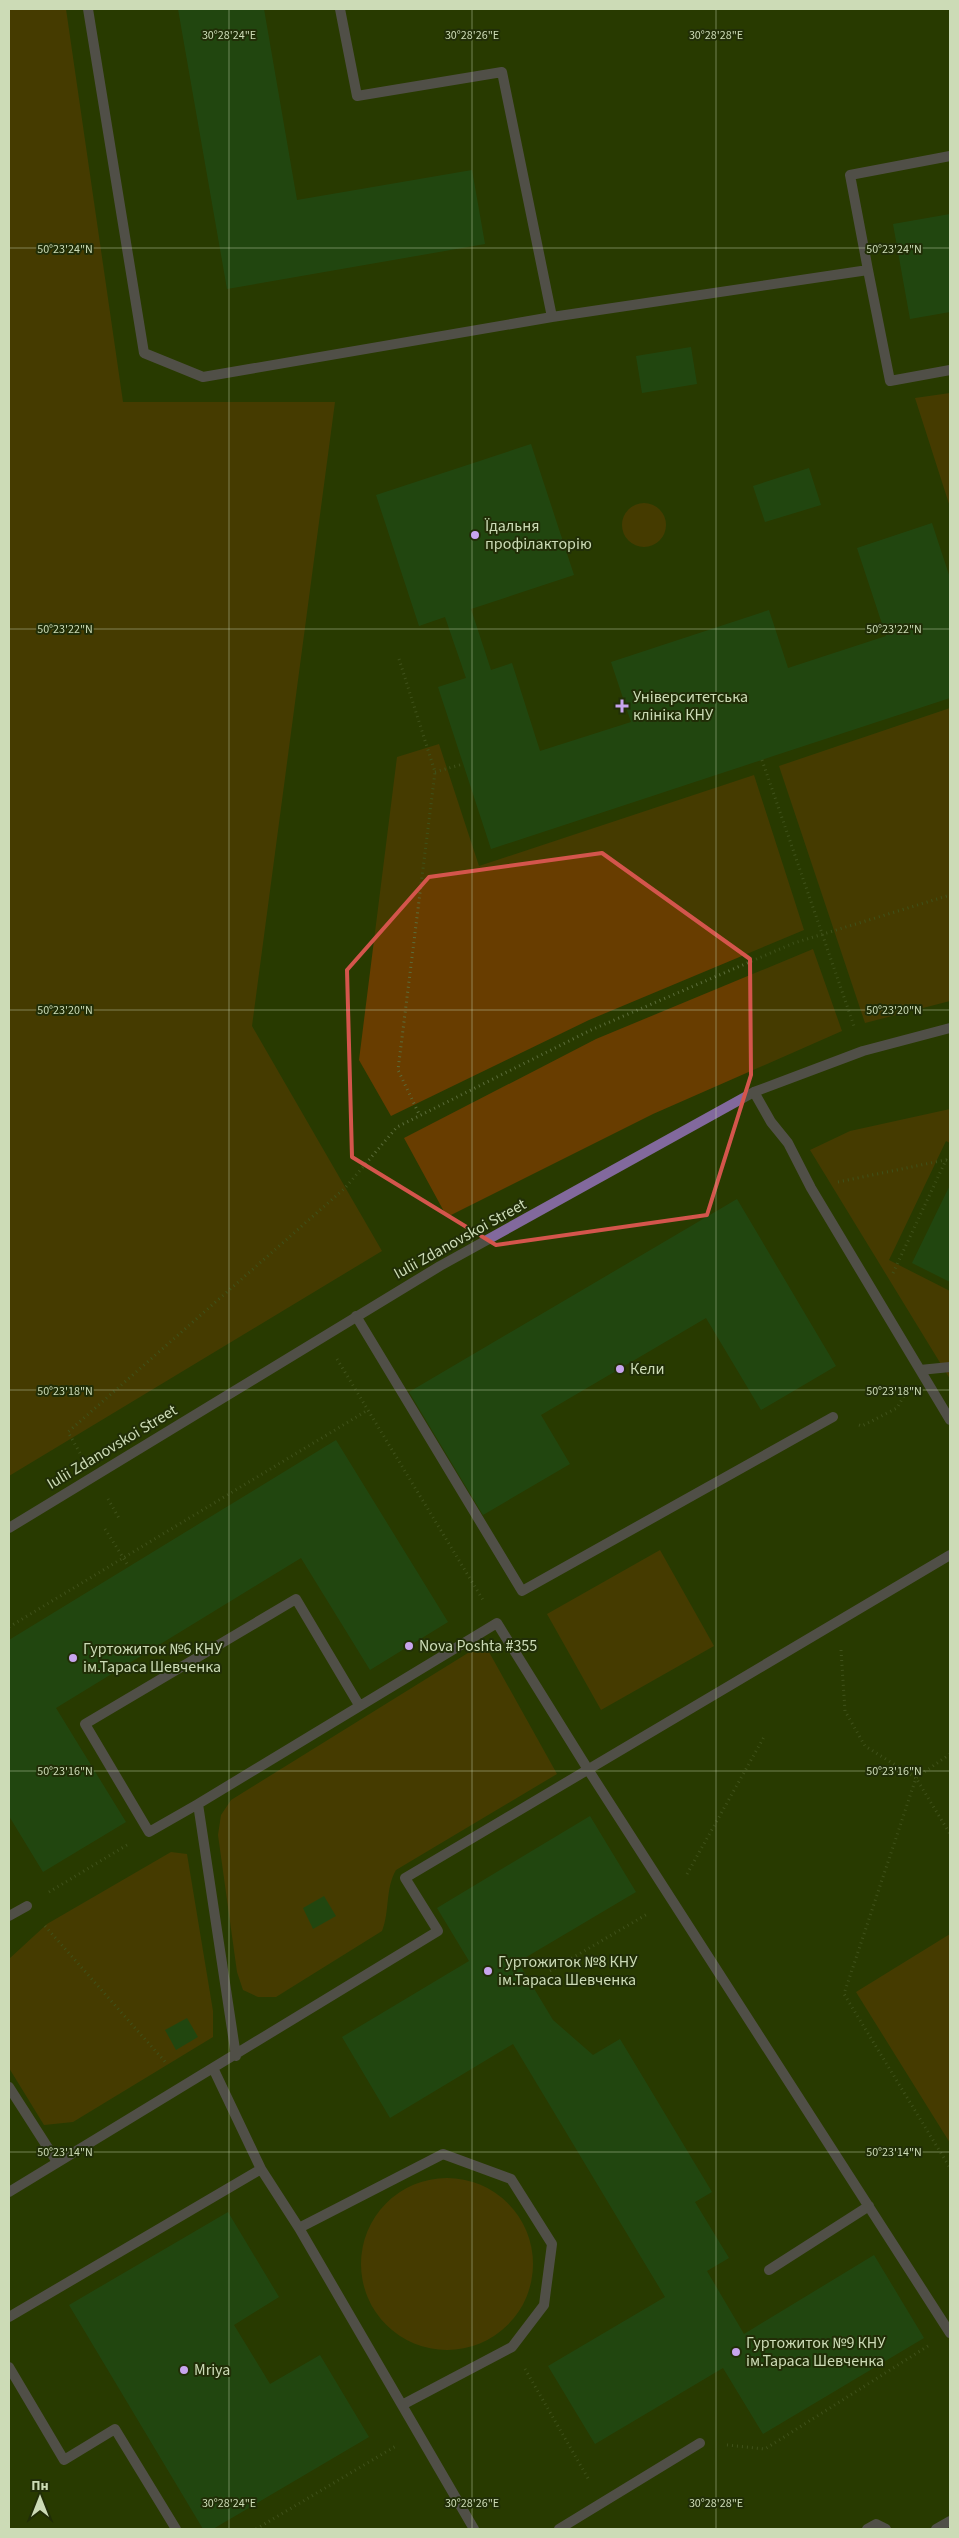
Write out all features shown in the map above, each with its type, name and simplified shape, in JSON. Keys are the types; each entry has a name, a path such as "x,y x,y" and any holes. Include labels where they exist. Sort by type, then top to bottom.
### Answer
{"street":[{"path":"88,9 144,353 203,377 552,317 868,270"},
{"path":"340,9 357,96 502,72 552,317"},
{"path":"950,156 850,175 890,381 950,370"},
{"name":"Iulii Zdanovskoi Street","path":"9,1528 440,1266 754,1092 863,1051 950,1028"},
{"path":"754,1092 771,1122 788,1143 811,1188 950,1420"},
{"path":"356,1316 522,1591 833,1417"},
{"path":"920,1370 950,1367"},
{"path":"9,2192 213,2068 236,2056 438,1931 405,1878 589,1771 950,1555"},
{"path":"359,1705 296,1599 85,1724 149,1832 497,1623 589,1771 950,2333"},
{"path":"198,1804 236,2056"},
{"path":"9,1916 26,1906"},
{"path":"213,2068 261,2169 299,2228 474,2529"},
{"path":"9,2087 57,2162"},
{"path":"299,2228 443,2154 511,2179 552,2244 544,2305 512,2346 402,2406"},
{"path":"9,2317 261,2169"},
{"path":"769,2270 869,2206"},
{"path":"9,2367 64,2460 115,2430 176,2529"},
{"path":"559,2529 700,2443"},
{"path":"936,2529 950,2521"},
{"path":"867,2529 876,2524 886,2529"}],"path":[{"path":"399,659 435,772 398,1070 420,1116"},
{"path":"762,760 863,1051"},
{"path":"435,772 463,764"},
{"path":"68,1432 345,1188 397,1127 591,1030 794,943 950,895"},
{"path":"811,1188 949,1161"},
{"path":"879,1302 949,1161"},
{"path":"323,1336 497,1623"},
{"path":"833,1417 862,1426 897,1408 920,1370"},
{"path":"9,1626 368,1410"},
{"path":"105,1529 129,1567"},
{"path":"839,1622 845,1711 865,1746 916,1778 950,1834"},
{"path":"550,1971 672,1900 764,1737"},
{"path":"950,1754 916,1778 844,1994 950,2168"},
{"path":"149,1832 26,1906 186,2085"},
{"path":"700,2443 765,2449 950,2333"},
{"path":"512,2346 603,2503"},
{"path":"256,2529 418,2433"}],"highlighted area":[{"path":"602,853 750,959 751,1075 707,1215 496,1245 352,1157 347,970 429,877"}],"shaded area":[{"path":"9,9 66,9 123,402 335,402 252,1026 382,1251 9,1476"},
{"path":"950,393 950,507 915,398"},
{"path":"644,503 656,507 662,513 666,525 662,537 656,543 644,547 632,543 626,537 622,525 626,513 632,507"},
{"path":"950,708 950,1001 865,1023 779,766"},
{"path":"439,744 479,866 754,775 804,930 589,1020 391,1116 359,1060 397,757"},
{"path":"813,949 842,1031 653,1114 447,1217 404,1138 596,1039"},
{"path":"950,1109 950,1143 946,1141 889,1260 950,1291 950,1379 810,1150 850,1131"},
{"path":"660,1550 714,1646 601,1710 547,1614"},
{"path":"484,1643 557,1774 396,1870 390,1885 382,1931 276,1997 258,1997 243,1990 237,1972 218,1835 221,1815 231,1800"},
{"path":"171,1852 187,1854 213,2011 213,2037 73,2122 44,2125 9,2068 9,1959 47,1924"},
{"path":"950,1934 950,2143 856,1992"},
{"path":"455,2178 472,2181 488,2188 502,2197 514,2209 530,2239 533,2264 532,2281 527,2297 514,2319 502,2331 472,2347 439,2350 422,2347 406,2340 392,2331 380,2319 364,2289 361,2256 364,2239 371,2223 380,2209 392,2197 422,2181"}],"building":[{"path":"178,9 264,9 297,200 472,170 485,244 227,289"},
{"path":"950,214 950,312 910,319 893,224"},
{"path":"691,347 697,384 642,393 636,356"},
{"path":"531,444 574,575 471,609 491,670 512,663 540,751 631,722 611,662 769,610 788,668 886,636 857,548 932,523 950,578 950,698 491,849 438,687 466,678 445,617 419,626 376,495"},
{"path":"809,468 821,505 765,522 753,486"},
{"path":"950,1185 950,1282 912,1263"},
{"path":"737,1199 836,1366 761,1410 706,1318 541,1415 570,1464 483,1515 409,1392"},
{"name":"Гуртожиток №6 КНУ ім.Тараса Шевченка","path":"336,1440 448,1622 370,1670 301,1558 56,1708 126,1822 43,1872 9,1816 9,1640"},
{"path":"590,1816 636,1892 518,1962 553,2020 593,2055 620,2039 712,2192 695,2202 729,2258 707,2271 744,2334 874,2255 924,2338 763,2434 723,2368 595,2444 548,2366 665,2297 513,2044 390,2118 342,2037 469,1961 437,1908"},
{"path":"324,1896 336,1916 313,1929 303,1908"},
{"path":"187,2018 198,2037 176,2050 165,2030"},
{"name":"Mriya","path":"228,2212 279,2297 234,2325 270,2384 320,2355 369,2437 213,2529 203,2529 69,2305"}],"place":[{"name":"Їдальня профілакторію","path":"475,535"},
{"name":"Університетська клініка КНУ","path":"622,706"},
{"name":"Кели","path":"620,1369"},
{"name":"Nova Poshta #355","path":"409,1646"},
{"name":"Гуртожиток №6 КНУ ім.Тараса Шевченка","path":"73,1658"},
{"name":"Гуртожиток №8 КНУ ім.Тараса Шевченка","path":"488,1971"},
{"name":"Гуртожиток №9 КНУ ім.Тараса Шевченка","path":"736,2352"},
{"name":"Mriya","path":"184,2370"}]}
